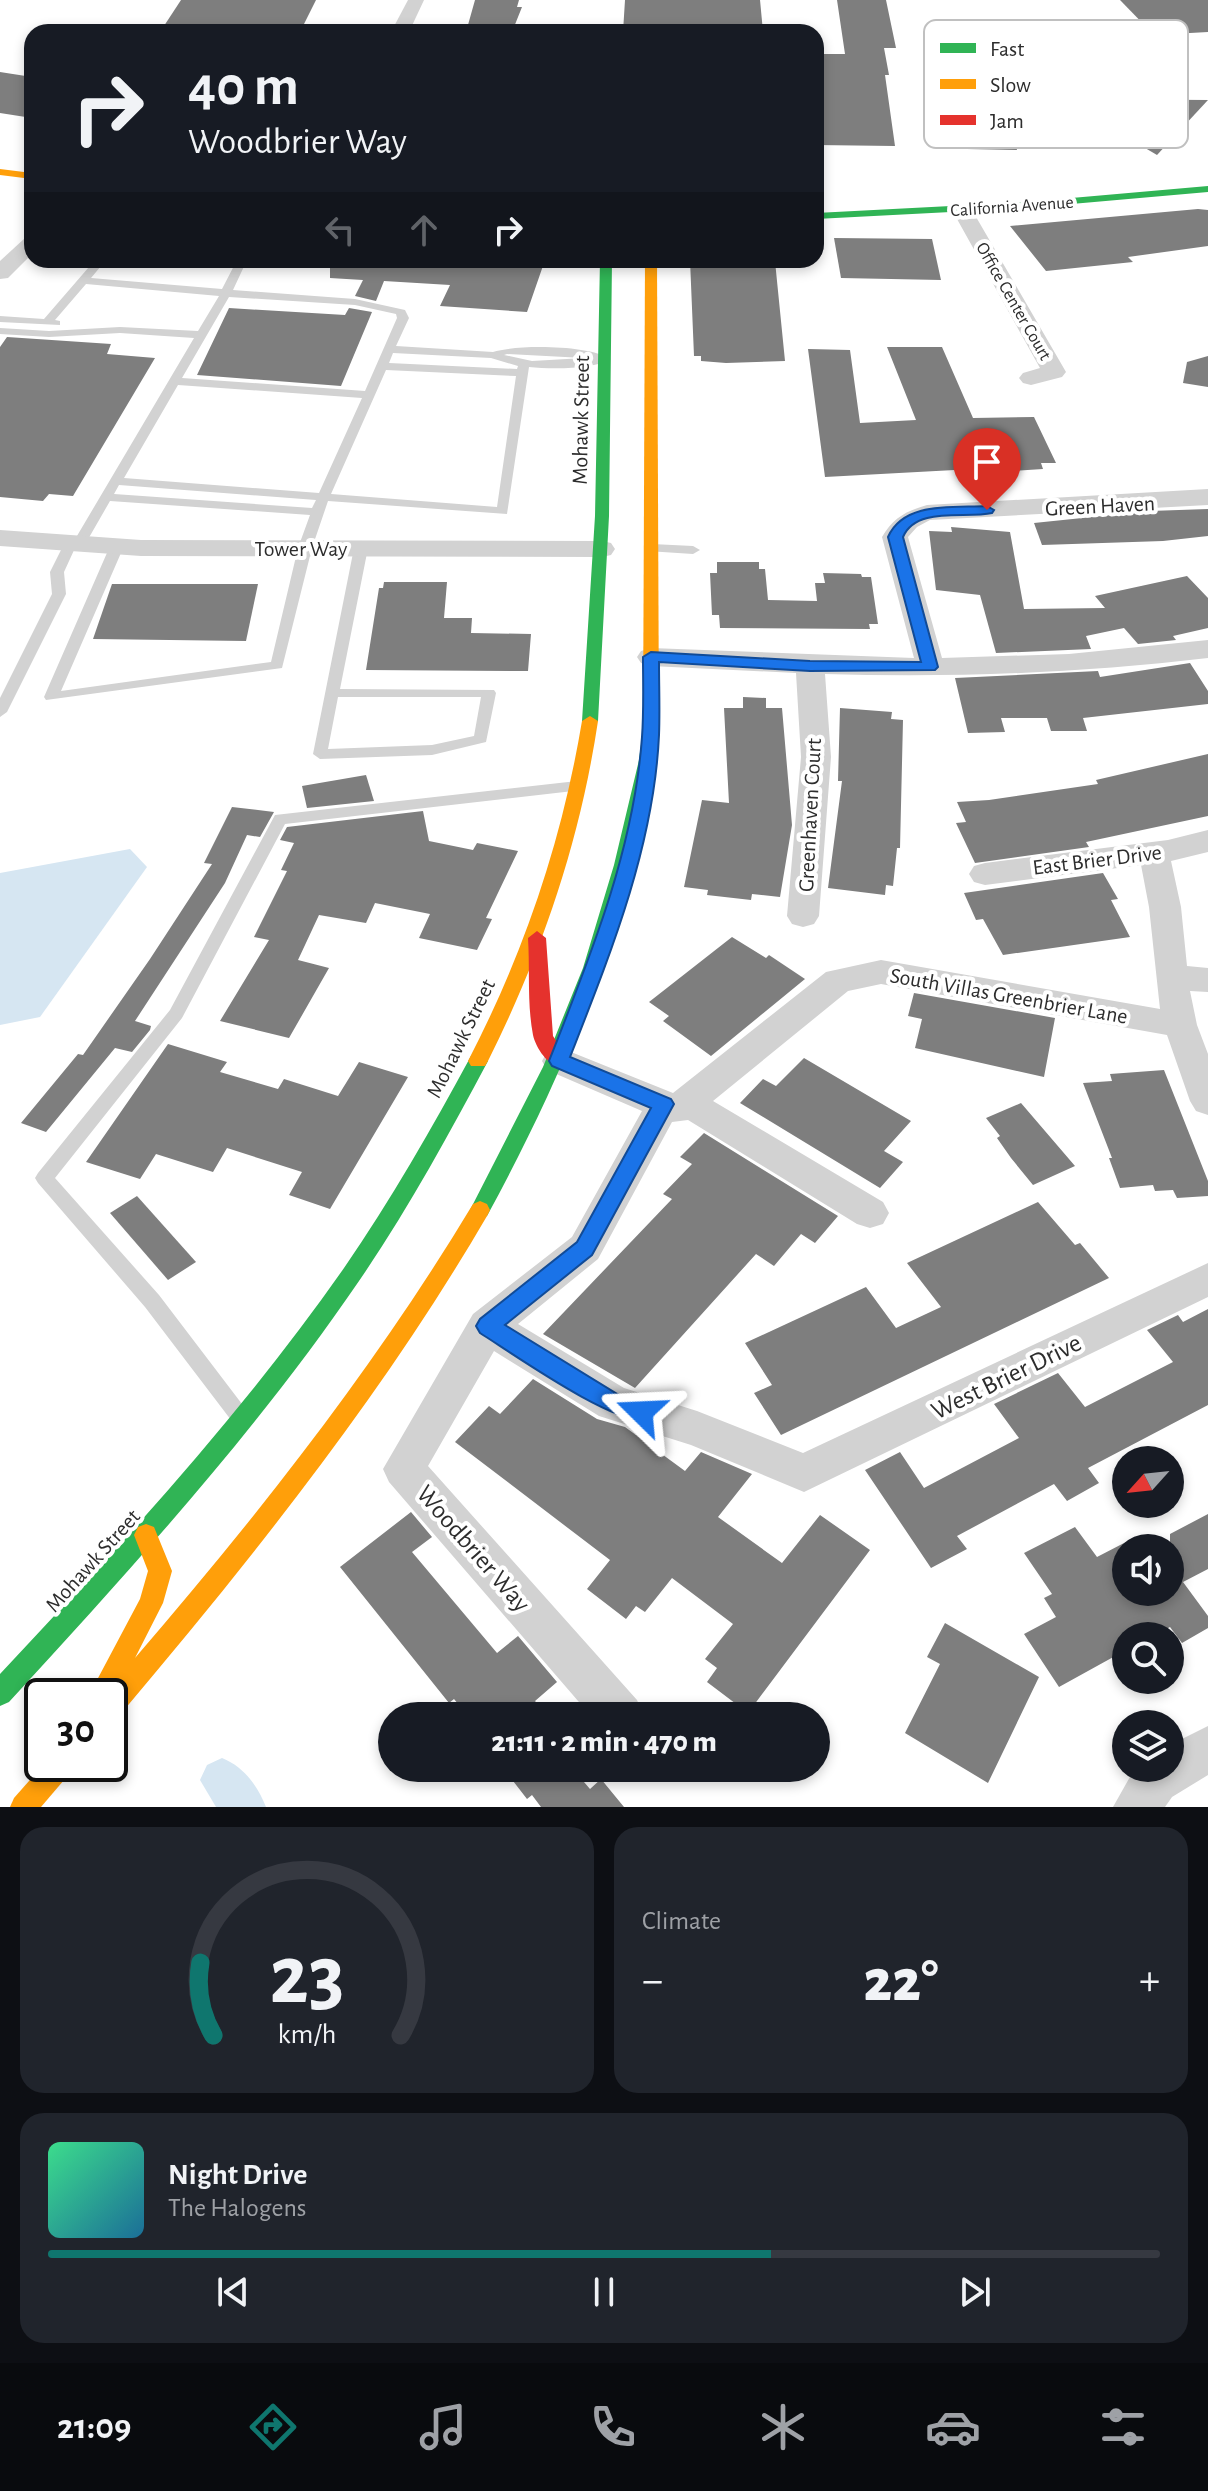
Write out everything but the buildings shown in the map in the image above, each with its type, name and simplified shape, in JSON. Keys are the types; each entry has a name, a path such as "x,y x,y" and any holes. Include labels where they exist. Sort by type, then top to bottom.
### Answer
{"main road":[{"path":"0,154 24,158"},
{"name":"California Avenue","path":"962,210 981,200 1048,193 1071,182 1208,171"},
{"path":"0,172 24,175"},
{"name":"California Avenue","path":"824,216 962,210 1208,189"},
{"name":"Mohawk Street","path":"0,1693 146,1535 243,1420 321,1318 387,1221 441,1130 490,1036 537,927 579,786 611,553 603,475 606,268"},
{"path":"128,1686 255,1539 400,1344 463,1245 515,1152 559,1061 604,946 642,802 651,737 651,268"},
{"path":"603,475 619,514"},
{"path":"634,541 652,548"},
{"path":"636,580 651,607"},
{"path":"537,927 543,1037 559,1061"},
{"path":"111,1678 151,1603 160,1571 146,1535"},
{"path":"23,1807 45,1782"}],"street":[{"path":"404,24 416,0"},
{"name":"Office Center Court","path":"962,210 1054,372 1031,378"},
{"path":"0,273 24,250"},
{"name":"Green Haven","path":"930,667 895,537 899,527 910,519 927,513 1208,497"},
{"name":"Tower Way","path":"0,538 117,546 611,553"},
{"path":"651,657 810,666 930,667 1071,664 1208,649"},
{"name":"Greenhaven Court","path":"803,916 816,757 810,666"},
{"name":"East Brier Drive","path":"985,874 1154,852 1208,841"},
{"path":"1154,852 1165,907 1171,977 1180,1025 1208,1101"},
{"name":"South Villas Greenbrier Lane","path":"675,1103 838,981 881,972 1180,1025"},
{"path":"1171,977 1208,980"},
{"path":"559,1061 675,1103 870,1213"},
{"name":"Woodbrier Way","path":"609,1702 404,1469 487,1326 585,1248 675,1103"},
{"name":"West Brier Drive","path":"487,1326 613,1403 697,1429 804,1473 1208,1279"},
{"path":"1137,1807 1155,1780 1208,1749"}],"lane":[{"path":"47,322 94,268"},
{"path":"0,712 59,594 57,572 106,497 238,268"},
{"path":"83,281 355,302 396,309 403,318 317,512 305,548 277,665 51,697 117,546"},
{"path":"0,319 67,325 71,331"},
{"path":"0,331 49,334 120,330 201,335"},
{"path":"388,349 493,355 507,351 573,353 605,359"},
{"path":"493,355 524,368"},
{"path":"380,366 524,368 605,359"},
{"path":"115,481 503,511 524,368"},
{"path":"174,381 367,395"},
{"path":"106,497 317,512"},
{"path":"332,693 489,693 481,739 432,750 320,754 332,693 361,548"},
{"path":"652,548 693,550"},
{"path":"243,1420 152,1301 44,1178 176,1014 280,819 579,786"}],"water":[{"path":"130,849 147,867 40,1017 0,1025 0,873"}],"waterway":[{"path":"222,1780 244,1807"}],"traffic: fast":[{"path":"824,216 1026,205 1208,189"},
{"path":"590,721 602,516 606,268"},
{"path":"480,1210 553,1067 592,968 623,865 648,760 651,729"},
{"path":"0,1693 183,1490 311,1331 385,1223 478,1061"}],"traffic: slow":[{"path":"0,172 24,175"},
{"path":"651,268 651,729"},
{"path":"478,1061 517,981 549,896 574,808 590,721"},
{"path":"128,1686 210,1589 354,1405 441,1277 480,1210"},
{"path":"111,1678 151,1603 160,1571 146,1535"},
{"path":"23,1807 45,1782"}],"traffic: jam":[{"path":"537,938 543,1037 559,1061"}],"route":[{"path":"641,1412 613,1403 487,1326 585,1248 664,1104 559,1061 604,946 642,802 651,737 651,657 810,666 930,667 895,537 899,527 927,513 987,510"}]}
